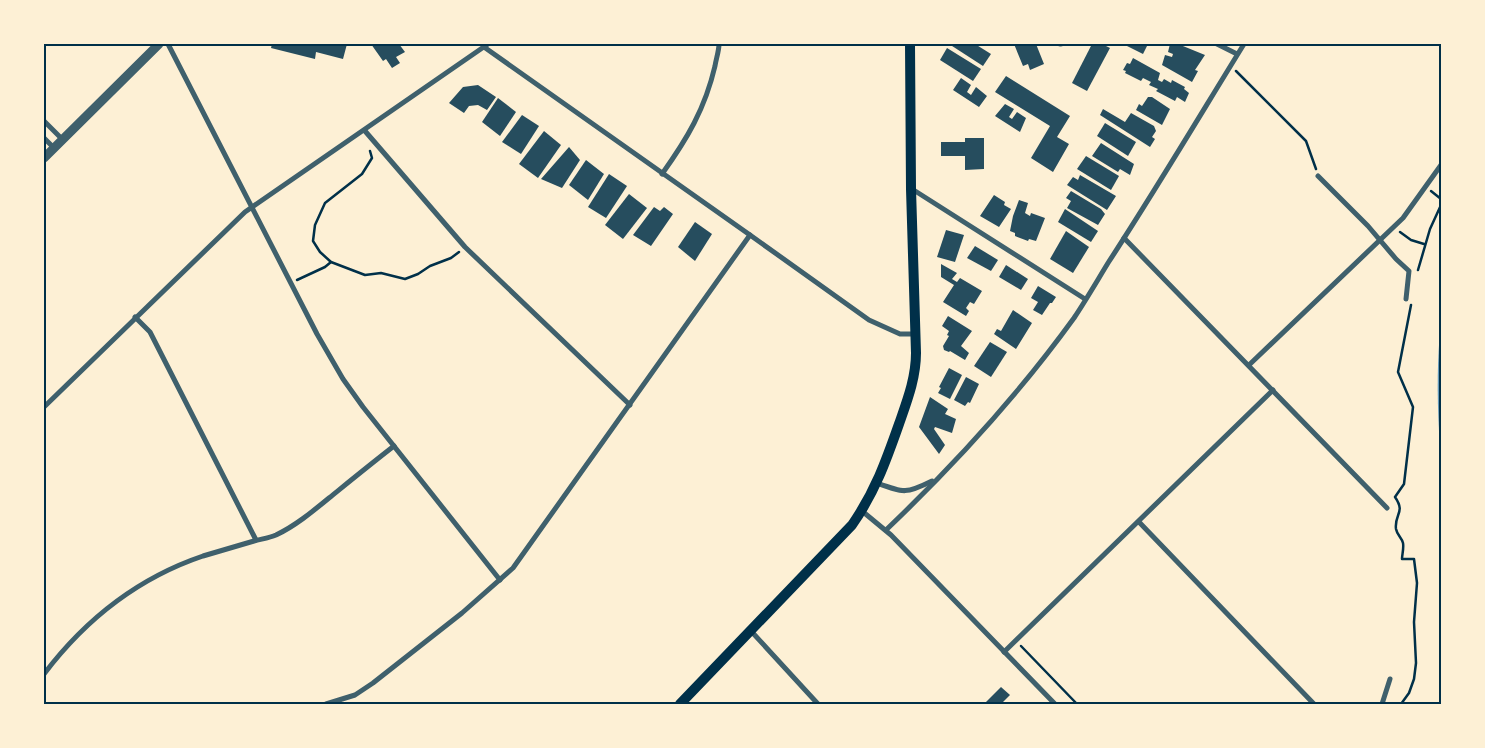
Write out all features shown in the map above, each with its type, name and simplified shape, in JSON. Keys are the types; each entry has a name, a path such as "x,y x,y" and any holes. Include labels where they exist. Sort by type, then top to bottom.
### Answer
{"main road":[{"path":"680,704 840,539 862,511 878,483 911,390 916,368 916,334 911,189 910,44"}],"street":[{"path":"44,158 159,44"},
{"path":"168,44 317,334 343,379 500,580"},
{"path":"662,174 684,142 700,112 712,77 719,44"},
{"path":"1217,44 1237,54"},
{"path":"886,530 953,464 1039,364 1075,316 1244,44"},
{"path":"44,407 233,222 486,45 662,174 750,234 868,320 900,334 916,334"},
{"path":"44,121 63,140"},
{"path":"365,131 465,247 630,405"},
{"path":"44,138 54,148"},
{"path":"1249,365 1403,218 1441,165"},
{"path":"1318,176 1368,226 1396,259 1409,271 1406,299"},
{"path":"911,189 1085,299"},
{"path":"326,704 355,695 374,683 462,613 513,568 750,234"},
{"path":"1124,238 1387,508"},
{"path":"135,317 150,332 256,540"},
{"path":"1004,652 1273,390"},
{"path":"44,674 58,655 81,630 106,608 152,578 178,564 274,536 311,512 394,446"},
{"path":"878,483 904,492 935,480"},
{"path":"862,511 886,530 1054,704"},
{"path":"1139,522 1314,704"},
{"path":"751,631 818,704"},
{"path":"1382,704 1390,679"}],"path":[{"path":"1230,66 1306,141 1318,176"},
{"path":"369,149 372,158 362,174 325,203 315,225 313,240 320,252 331,262 365,275 380,272 405,279 451,258 465,247"},
{"path":"1426,188 1441,198"},
{"path":"1416,278 1424,244 1441,205"},
{"path":"1394,226 1411,240 1424,244"},
{"path":"291,283 326,267 331,262"},
{"path":"1401,704 1409,693 1414,679 1416,663 1414,622 1417,583 1414,559 1402,559 1403,543 1396,531 1396,519 1400,513 1400,505 1394,497 1404,484 1413,408 1398,372 1412,297"},
{"path":"1016,641 1077,704"}],"water":[{"path":"1441,322 1441,433 1439,431 1438,390"}],"building":[{"path":"272,44 347,44 343,59 316,52 315,59 271,48"},
{"path":"371,44 399,44 405,52 396,57 400,63 392,68 386,59 383,61"},
{"path":"949,44 975,44 991,54 983,66"},
{"path":"1014,44 1036,44 1044,64 1030,70 1028,64 1023,66"},
{"path":"1092,44 1102,44 1110,48 1087,91 1072,83"},
{"path":"1123,44 1148,44 1143,54"},
{"path":"1170,44 1178,44 1205,55 1195,70 1198,71 1192,82 1162,65 1165,55 1172,57 1173,54 1168,52"},
{"path":"947,48 981,69 973,81 940,60"},
{"path":"1133,58 1160,73 1158,80 1162,82 1164,79 1171,83 1172,80 1185,87 1184,89 1189,93 1185,102 1177,97 1175,101 1156,91 1158,89 1149,85 1151,82 1143,78 1141,81 1125,73 1126,71 1123,70 1127,63 1130,64"},
{"path":"1006,76 1070,116 1057,137 1069,144 1053,172 1031,158 1050,126 995,92"},
{"path":"961,78 971,85 967,92 971,95 976,87 987,96 979,107 953,90"},
{"path":"478,85 496,97 487,110 478,105 469,106 464,113 449,103 463,87"},
{"path":"1148,97 1152,97 1170,109 1162,125 1136,110 1139,104 1142,106"},
{"path":"498,98 516,112 500,136 482,122"},
{"path":"1005,104 1014,109 1009,117 1012,119 1017,112 1026,118 1020,132 995,116"},
{"path":"1103,109 1125,122 1131,113 1154,126 1156,131 1152,137 1155,139 1150,147 1100,115"},
{"path":"522,115 539,126 521,154 502,142"},
{"path":"1105,123 1136,142 1128,156 1097,136"},
{"path":"544,131 561,145 538,178 519,164"},
{"path":"965,138 984,138 984,169 965,170 965,156 941,156 941,142 965,142"},
{"path":"1101,143 1134,164 1130,175 1120,169 1118,172 1092,156"},
{"path":"569,147 580,160 562,188 541,179"},
{"path":"1086,156 1119,176 1111,190 1077,169"},
{"path":"586,160 604,174 588,200 569,185"},
{"path":"609,174 627,186 606,218 588,207"},
{"path":"1080,175 1116,196 1107,210 1067,185 1073,177 1078,180"},
{"path":"1071,191 1101,209 1105,214 1098,225 1067,208 1071,201 1066,198"},
{"path":"629,194 647,208 623,239 605,225"},
{"path":"994,195 1005,202 1004,205 1011,209 999,227 980,216"},
{"path":"1019,200 1028,203 1025,213 1030,216 1031,213 1045,218 1036,241 1029,239 1028,241 1015,236 1015,233 1010,231"},
{"path":"654,207 660,211 664,207 673,214 651,246 633,235"},
{"path":"1065,209 1098,231 1091,242 1058,222"},
{"path":"695,222 712,234 695,261 678,247"},
{"path":"946,230 964,235 955,262 937,257"},
{"path":"1066,231 1089,247 1073,273 1050,259"},
{"path":"975,246 998,260 991,271 967,258"},
{"path":"941,264 957,273 952,279 957,282 960,278 982,291 974,304 970,302 966,308 969,311 966,316 943,302 954,285 941,277"},
{"path":"1006,265 1028,279 1021,290 999,277"},
{"path":"1038,286 1056,297 1042,315 1033,310 1038,302 1031,298"},
{"path":"1013,310 1032,323 1016,349 994,334 997,329 1001,331"},
{"path":"948,316 972,331 961,346 969,353 965,360 950,351 944,350 943,346 949,336 947,335 949,331 942,326"},
{"path":"990,342 1007,352 991,377 974,366"},
{"path":"949,368 962,375 950,399 938,393 941,388 939,387"},
{"path":"966,377 979,384 970,403 968,402 965,406 954,400"},
{"path":"930,397 948,409 945,414 956,419 952,433 935,427 934,429 945,445 939,454 919,427"},
{"path":"1001,687 1010,695 1001,704 984,704"}]}
